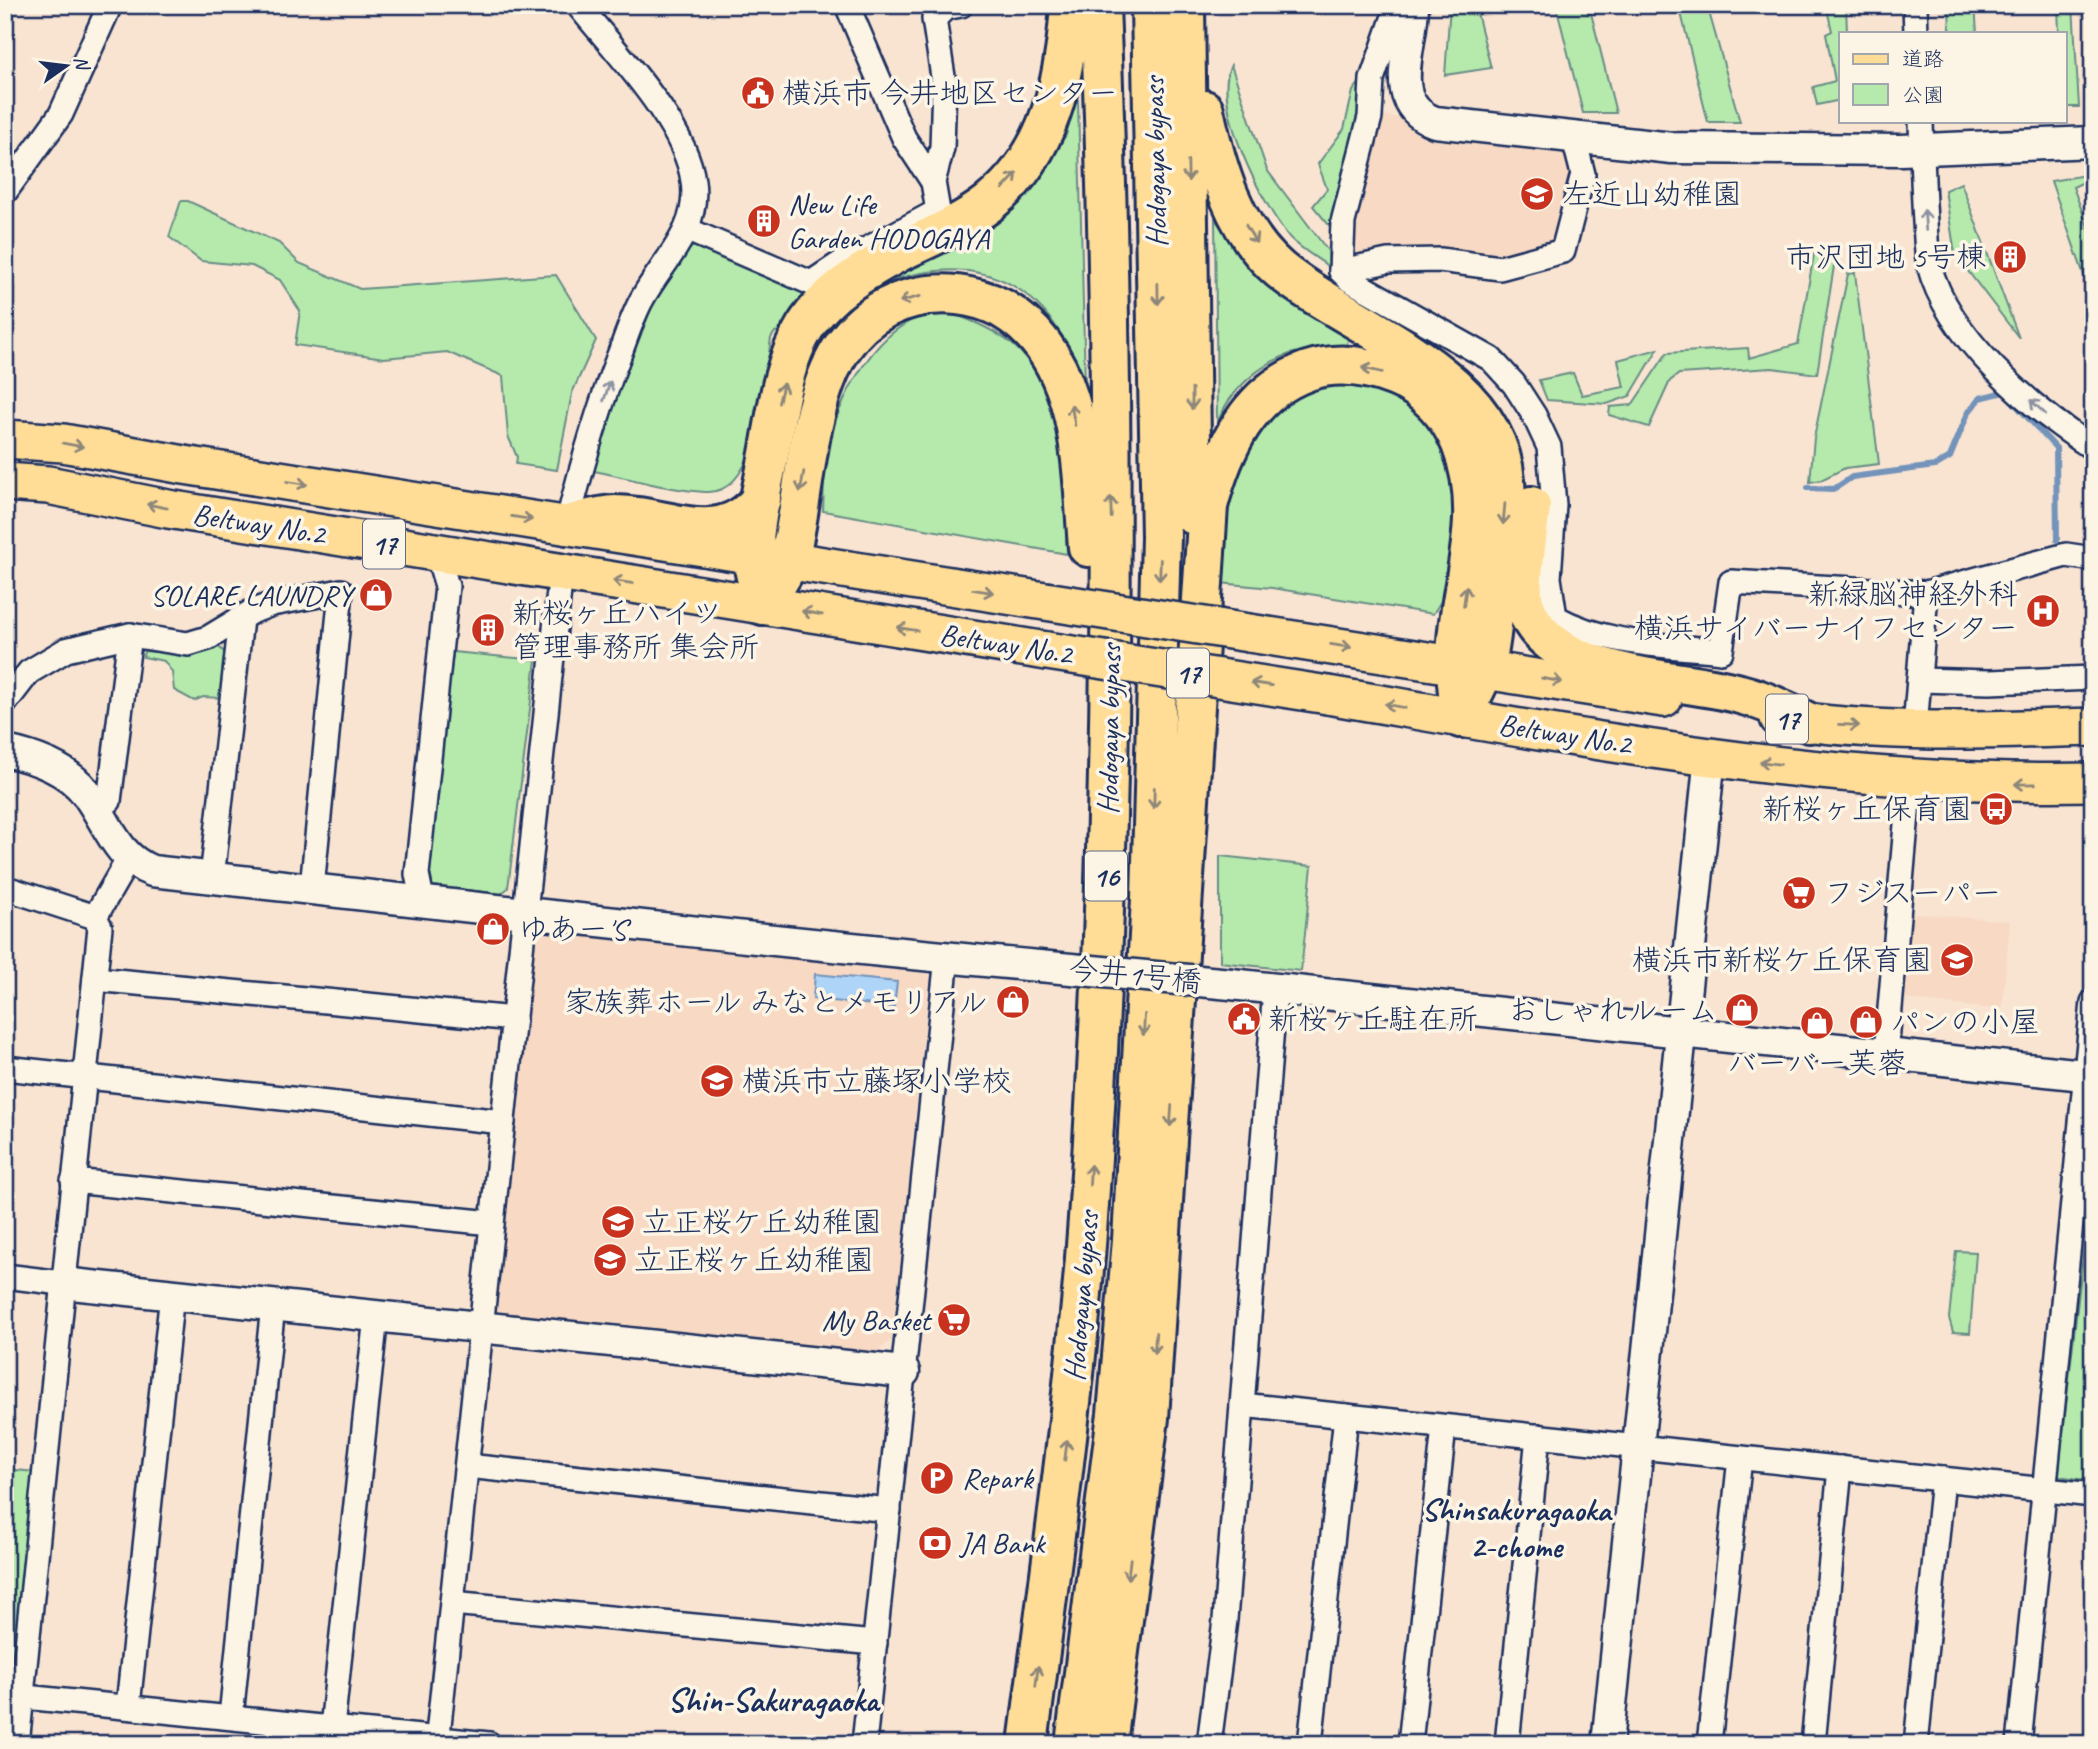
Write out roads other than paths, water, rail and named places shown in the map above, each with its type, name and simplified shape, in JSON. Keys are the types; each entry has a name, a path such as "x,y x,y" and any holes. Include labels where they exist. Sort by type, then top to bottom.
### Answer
{"highway":[{"path":"770,558 761,499 779,400 792,354 805,327 823,304 845,284 987,205 1015,177 1038,146 1052,112 1063,71 1070,5"},
{"name":"Hodogaya bypass","path":"1028,1744 1071,1416 1089,1206 1105,898 1112,556 1100,5"},
{"name":"Hodogaya bypass","path":"1076,1744 1117,1414 1133,1227 1151,899 1161,537 1151,5"},
{"path":"1187,5 1199,89 1215,161 1234,205 1258,246 1280,269 1342,312 1464,374 1486,391 1510,418 1528,474 1531,503 1523,600 1535,629 1563,653 1600,667 1740,694 1784,709 1809,723"},
{"path":"1183,901 1192,530 1187,5"},
{"path":"763,605 770,558 826,380 845,342 868,318 897,302 930,294 959,295 990,302 1004,310 1042,342 1060,370 1073,410 1084,491 1105,898"},
{"path":"1397,342 1445,379 1481,416 1497,447 1505,478 1505,510 1461,718"},
{"path":"1107,1744 1149,1418 1208,506 1220,463 1238,430 1258,402 1282,382 1311,370 1346,365 1376,369 1423,392 1453,423 1471,470 1475,502 1470,666"},
{"path":"567,525 613,514 719,527 737,522 761,499"}],"main road":[{"name":"Beltway No.2","path":"5,439 63,443 184,466 1470,666 1809,723 1915,728 2093,727"},
{"name":"Beltway No.2","path":"5,482 48,485 168,509 1710,756 1910,779 2015,784 2093,782"}],"street":[{"path":"5,192 61,114 110,5"},
{"path":"567,525 584,455 637,312 688,230 695,206 693,179 687,154 674,127 578,5"},
{"path":"688,230 811,284 841,262 938,211 933,182 904,138 848,5"},
{"path":"933,182 942,148 944,83 934,19 945,8 961,5"},
{"path":"1398,5 1372,79 1370,117 1343,222 1341,271 1350,280 1491,359 1514,384 1535,415 1549,447 1554,505 1549,578 1555,617 1577,630 1634,642 1721,651 1731,582 1926,593 2066,555 2093,559"},
{"path":"1413,5 1413,29 1404,83 1405,97 1418,116 1435,122 1672,148 1921,135 2093,142"},
{"path":"1914,5 1916,32"},
{"path":"1921,135 1928,262 1940,297 1964,334 2003,375 2058,426 2093,448"},
{"path":"1341,271 1388,261 1440,260 1500,268 1563,251 1583,174 1574,139"},
{"path":"422,899 417,874 447,586 438,553"},
{"path":"437,1741 561,572"},
{"path":"5,703 29,671 66,650 130,635 188,645 208,638 272,604 341,591 312,888"},
{"path":"1915,728 1926,593"},
{"path":"212,877 241,619"},
{"path":"96,811 109,801 130,635"},
{"path":"1919,680 1989,682 2093,678"},
{"path":"5,751 47,765 72,778 88,795 117,845 129,859 95,917"},
{"path":"1607,1744 1710,756"},
{"path":"1886,1054 1910,779"},
{"name":"今井1号橋","path":"129,859 152,871 422,899 526,914 1275,989 2089,1075"},
{"path":"5,894 12,890 95,917 100,927 14,1695 17,1744"},
{"path":"864,1744 947,957"},
{"path":"94,979 514,1019"},
{"path":"1209,1744 1225,1620 1275,989"},
{"path":"2019,1744 2089,1075 2093,1002"},
{"path":"5,1068 503,1122"},
{"path":"73,1181 492,1223"},
{"path":"5,1276 904,1372"},
{"path":"128,1706 172,1294"},
{"path":"231,1717 273,1305"},
{"path":"332,1728 376,1316"},
{"path":"1242,1405 2093,1495"},
{"path":"1310,1744 1346,1416"},
{"path":"1410,1744 1444,1427"},
{"path":"1507,1744 1538,1436"},
{"path":"1709,1744 1740,1458"},
{"path":"467,1466 889,1510"},
{"path":"1812,1744 1840,1468"},
{"path":"1916,1744 1943,1479"},
{"path":"452,1603 875,1643"},
{"path":"14,1695 437,1741 489,1744"}],"water":[{"path":"815,974 897,982 894,1007 813,999"}],"waterway":[{"path":"1808,488 1834,489 1852,477 1935,466 1950,457 1968,413 1980,398 2004,392 2056,448 2057,540"}],"place":[{"name":"横浜市 今井地区センター","path":"758,93"},
{"name":"左近山幼稚園","path":"1537,194"},
{"name":"New Life Garden HODOGAYA","path":"764,221"},
{"name":"市沢団地 5号棟","path":"2010,257"},
{"name":"SOLARE LAUNDRY","path":"376,595"},
{"name":"新緑脳神経外科 横浜サイバーナイフセンター","path":"2043,611"},
{"name":"新桜ヶ丘ハイツ 管理事務所 集会所","path":"488,630"},
{"name":"新桜ヶ丘保育園","path":"1996,809"},
{"name":"フジスーパー","path":"1799,893"},
{"name":"ゆあー'S","path":"493,929"},
{"name":"横浜市新桜ケ丘保育園","path":"1957,960"},
{"name":"家族葬ホール みなとメモリアル","path":"1013,1002"},
{"name":"おしゃれルーム","path":"1742,1010"},
{"name":"新桜ヶ丘駐在所","path":"1244,1019"},
{"name":"パンの小屋","path":"1866,1022"},
{"name":"バーバー芙蓉","path":"1817,1023"},
{"name":"横浜市立藤塚小学校","path":"717,1081"},
{"name":"立正桜ケ丘幼稚園","path":"618,1222"},
{"name":"立正桜ヶ丘幼稚園","path":"610,1260"},
{"name":"My Basket","path":"954,1320"},
{"name":"Repark","path":"937,1478"},
{"name":"JA Bank","path":"935,1543"}],"district":[{"name":"Shinsakuragaoka 2-chome","path":"1516,1528"},
{"name":"Shin-Sakuragaoka","path":"773,1700"}]}
